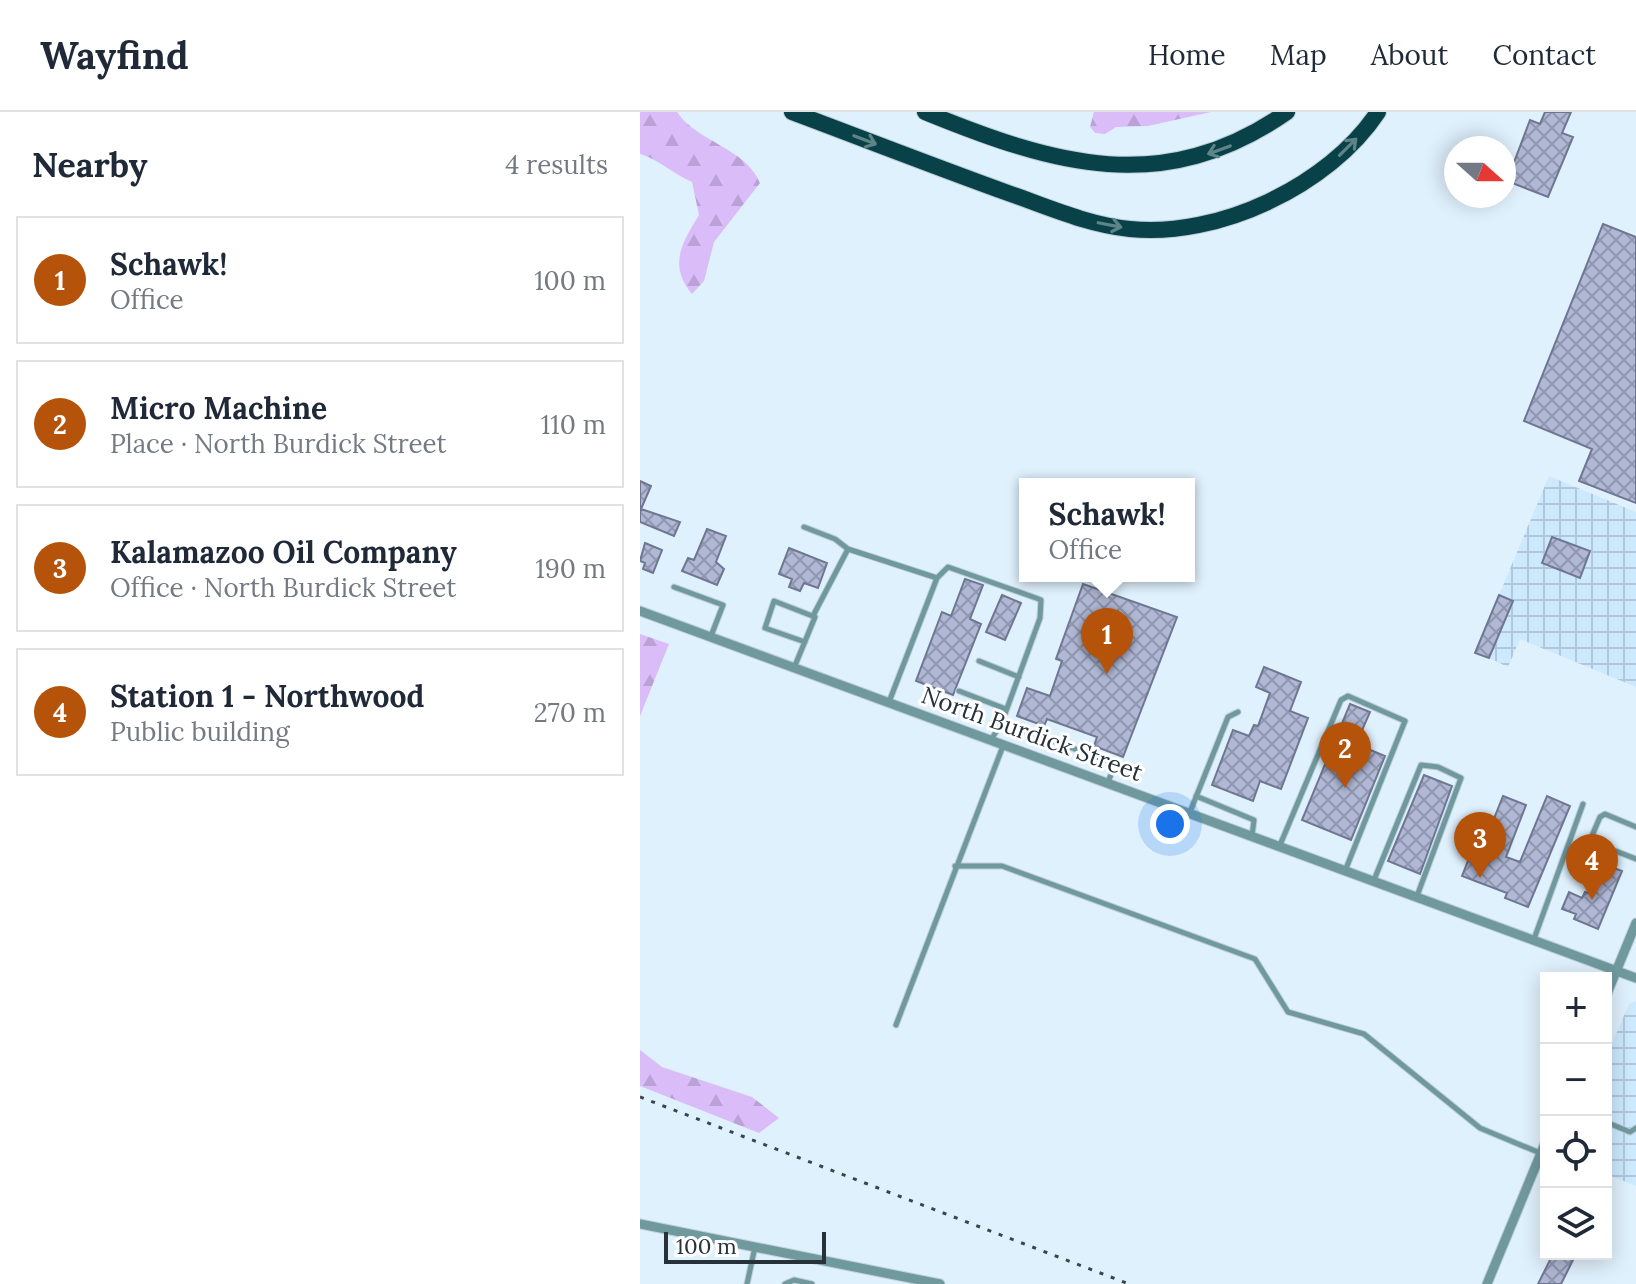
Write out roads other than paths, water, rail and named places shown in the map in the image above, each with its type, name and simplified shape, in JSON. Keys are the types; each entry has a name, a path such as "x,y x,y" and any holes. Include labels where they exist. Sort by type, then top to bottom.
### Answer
{"highway":[{"path":"792,112 1084,220 1142,230 1185,226 1257,208 1290,191 1343,153 1378,112"},
{"path":"925,112 1052,156 1111,165 1170,163 1221,151 1287,112"}],"street":[{"name":"North Burdick Street","path":"640,611 1636,978"},
{"path":"1612,982 1636,923"},
{"path":"1487,1284 1540,1156"},
{"path":"640,1224 940,1284"}],"lane":[{"path":"804,527 835,539 848,549 937,578"},
{"path":"793,669 814,614 848,549"},
{"path":"888,703 937,578 948,567 957,568 1041,600 1040,618 1019,677 1002,722 991,740"},
{"path":"674,587 723,605 711,637"},
{"path":"805,642 770,631 765,624 774,601 814,614"},
{"path":"979,661 1019,677"},
{"path":"959,691 1006,709"},
{"path":"1279,846 1341,700 1348,696 1405,721 1345,871"},
{"path":"1189,813 1228,717 1238,712"},
{"path":"1002,722 1110,762 1112,772 1108,783"},
{"path":"896,1025 1003,745"},
{"path":"1374,881 1421,765 1457,773 1461,778 1417,897"},
{"path":"1196,796 1254,820 1252,836"},
{"path":"1533,940 1583,804"},
{"path":"1221,825 1228,808"},
{"path":"1636,827 1605,814 1600,817 1591,838 1595,843 1636,859"},
{"path":"955,866 1002,866 1255,959 1288,1012 1364,1034 1480,1128 1540,1154"},
{"path":"1612,1124 1630,1132 1636,1128"},
{"path":"747,1284 756,1246"},
{"path":"785,1284 794,1280 812,1284"}],"railway":[{"path":"640,1097 1129,1284"}],"place":[{"name":"Schawk!","path":"1107,674"},
{"name":"Micro Machine","path":"1345,788"},
{"name":"Kalamazoo Oil Company","path":"1480,878"},
{"name":"Station 1 - Northwood","path":"1592,900"}]}
